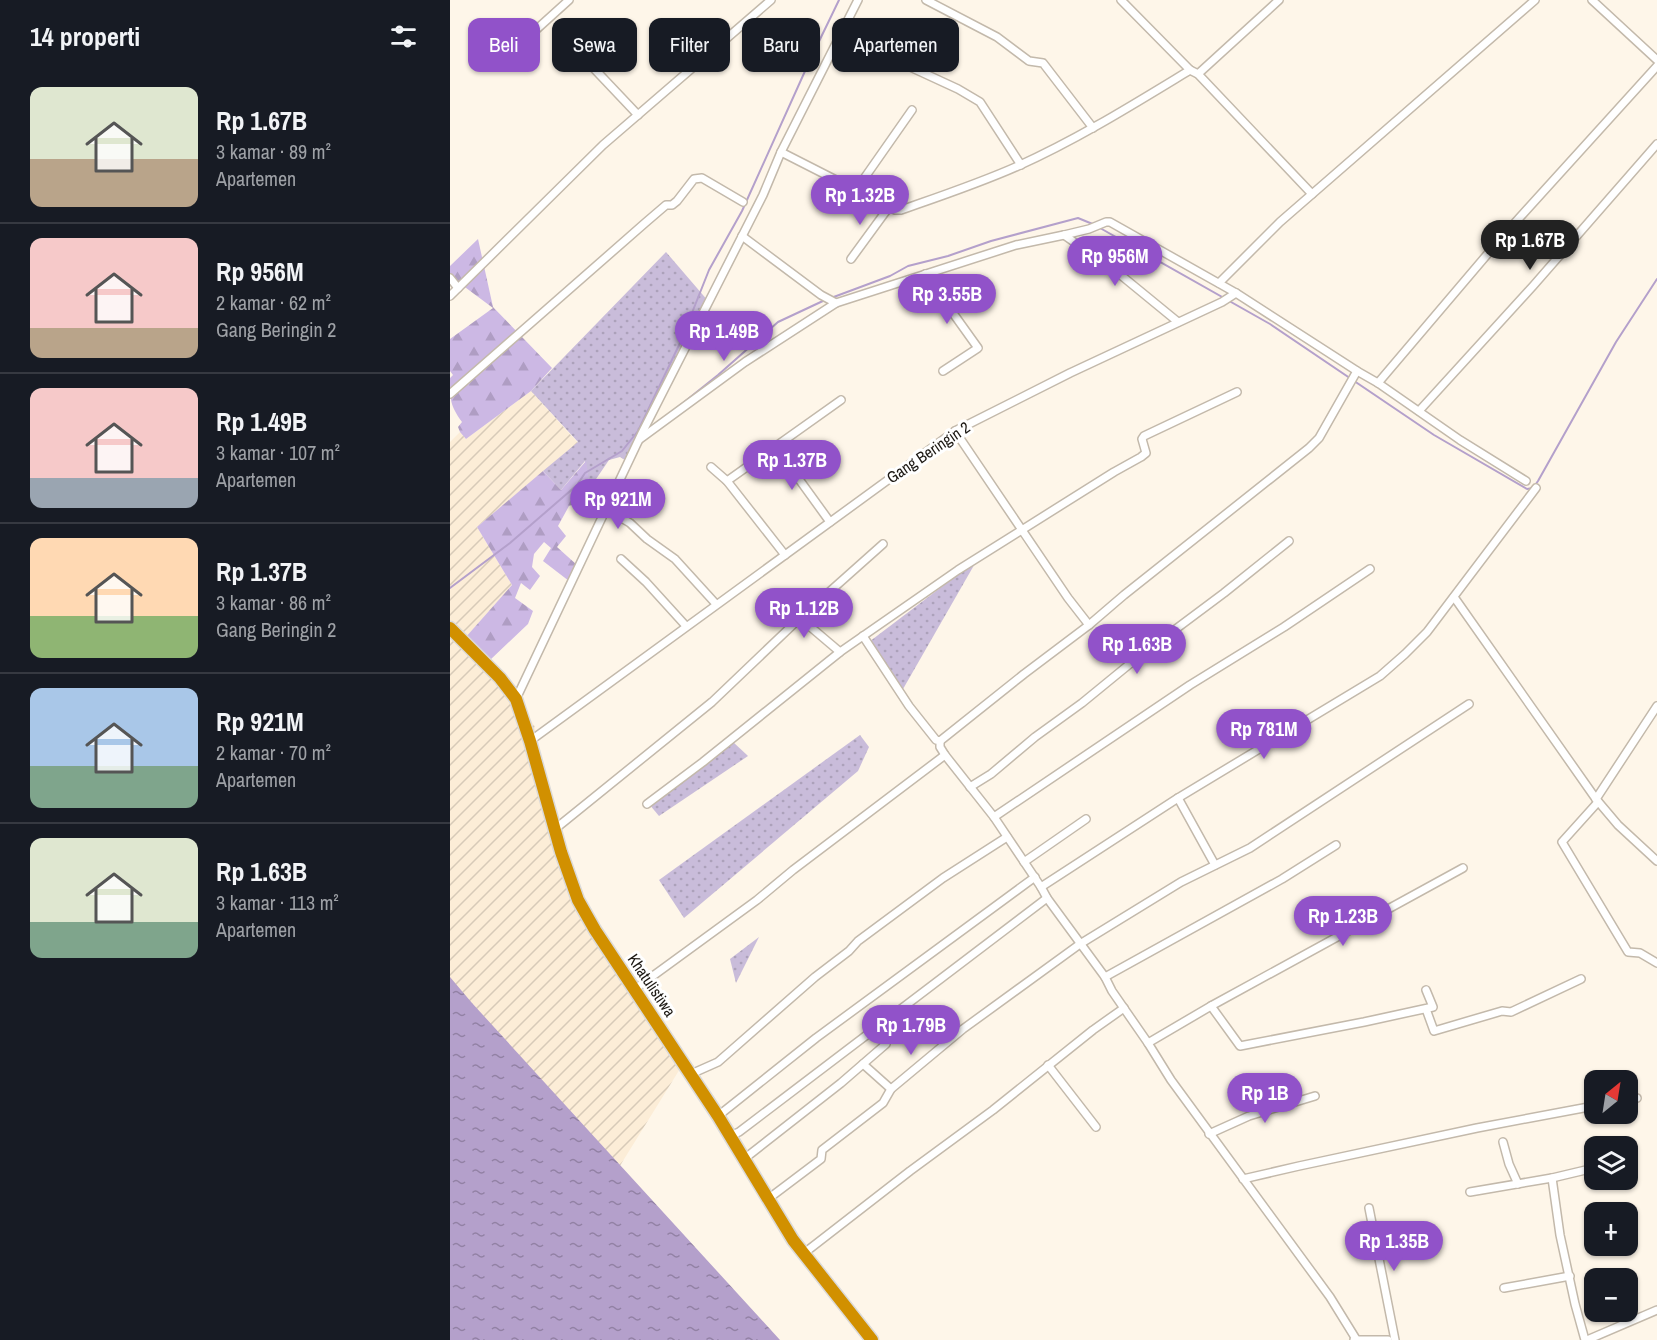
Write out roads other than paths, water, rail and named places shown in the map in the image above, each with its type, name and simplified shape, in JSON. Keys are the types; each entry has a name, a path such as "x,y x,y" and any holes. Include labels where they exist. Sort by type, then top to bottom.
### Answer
{"highway":[{"name":"Khatulistiwa","path":"450,628 500,678 516,699 561,852 578,900 718,1116 793,1240 872,1340"}],"street":[{"path":"540,26 569,0"},
{"path":"450,296 603,145 771,0"},
{"path":"849,18 858,0"},
{"path":"926,0 997,36 1029,61 1043,63 1093,128"},
{"path":"1120,0 1190,70 1198,74 1312,194"},
{"path":"1127,6 1133,0"},
{"path":"1198,74 1279,0"},
{"path":"1219,283 1280,222 1535,0"},
{"path":"1592,0 1657,60"},
{"path":"516,699 640,437 763,195 832,53"},
{"path":"1378,383 1502,237 1657,66"},
{"path":"782,152 895,210 901,210 984,181 1021,165 1093,128 1190,70"},
{"path":"597,72 638,115"},
{"path":"920,72 980,102 1021,165"},
{"path":"856,190 912,110"},
{"path":"1419,411 1533,286 1657,144"},
{"path":"450,394 666,205 672,205 677,201 694,179 702,178 743,201"},
{"path":"851,259 890,207"},
{"path":"640,437 745,362 834,303 1016,244 1064,235 1110,222 1219,283 1355,373 1378,383 1526,482"},
{"path":"1064,235 1117,272 1179,322"},
{"path":"742,236 834,303"},
{"path":"925,274 978,348 943,371"},
{"path":"450,279 458,288"},
{"name":"Gang Beringin 2","path":"530,741 955,431 1234,295"},
{"path":"940,741 1089,625 1309,448 1323,432 1355,373"},
{"path":"647,804 704,762 840,652 958,570 1114,472 1141,458 1146,453 1142,439 1144,436 1237,392"},
{"path":"727,481 841,399"},
{"path":"955,431 1068,598 1089,625"},
{"path":"775,446 830,522"},
{"path":"711,467 727,481 785,555"},
{"path":"1041,887 1178,798 1380,676 1427,632 1536,488"},
{"path":"606,509 630,523 675,560 716,604"},
{"path":"970,787 991,774 1035,737 1082,704 1137,658 1289,541"},
{"path":"555,829 712,702 800,618 883,544"},
{"path":"621,559 646,582 686,626"},
{"path":"994,817 1190,685 1284,627 1370,569"},
{"path":"1454,597 1597,801 1618,825 1657,861"},
{"path":"800,618 840,652"},
{"path":"863,636 909,706 936,740 940,741"},
{"path":"768,1199 821,1158 822,1150 883,1103 891,1089 963,1029 1080,944 1181,882 1250,848 1469,704"},
{"path":"1657,706 1597,801 1562,842 1628,952 1640,953 1657,963"},
{"path":"940,741 940,747 945,755 994,817 1047,898 1105,977 1171,1080 1330,1297 1355,1340 1388,1340"},
{"path":"635,989 757,900 945,755"},
{"path":"1178,798 1215,865"},
{"path":"1024,862 1086,819"},
{"path":"691,1074 718,1062 858,941 924,891 1007,837"},
{"path":"1105,977 1282,879 1336,845"},
{"path":"1148,1043 1314,948 1463,868"},
{"path":"718,1116 816,1038 1035,877"},
{"path":"730,1136 739,1132 1047,898"},
{"path":"1426,1009 1434,1031 1502,1011 1511,1012 1581,978"},
{"path":"1211,1006 1240,1046 1433,1007 1426,990"},
{"path":"803,1254 1124,1008"},
{"path":"744,1159 886,1044"},
{"path":"863,1064 891,1089"},
{"path":"1048,1065 1095,1127"},
{"path":"1209,1134 1249,1116 1315,1096"},
{"path":"1242,1179 1477,1128 1584,1108"},
{"path":"1503,1142 1518,1184"},
{"path":"1470,1192 1584,1170"},
{"path":"1552,1178 1560,1235 1575,1304 1586,1340 1657,1310"},
{"path":"1369,1208 1395,1340"},
{"path":"1366,1240 1375,1239"},
{"path":"1504,1288 1570,1276"}],"water":[{"path":"450,977 472,1003 780,1340 450,1340"}],"waterway":[{"path":"450,588 510,543 577,485 585,473 622,451 638,431 680,343 709,270 742,211 839,0"},
{"path":"831,298 890,276 908,266 948,256 991,241 1078,218 1095,225"},
{"path":"1100,228 1270,324 1434,435 1527,489 1533,488 1538,481 1616,342 1657,279"},
{"path":"678,407 778,322 825,300"}]}
